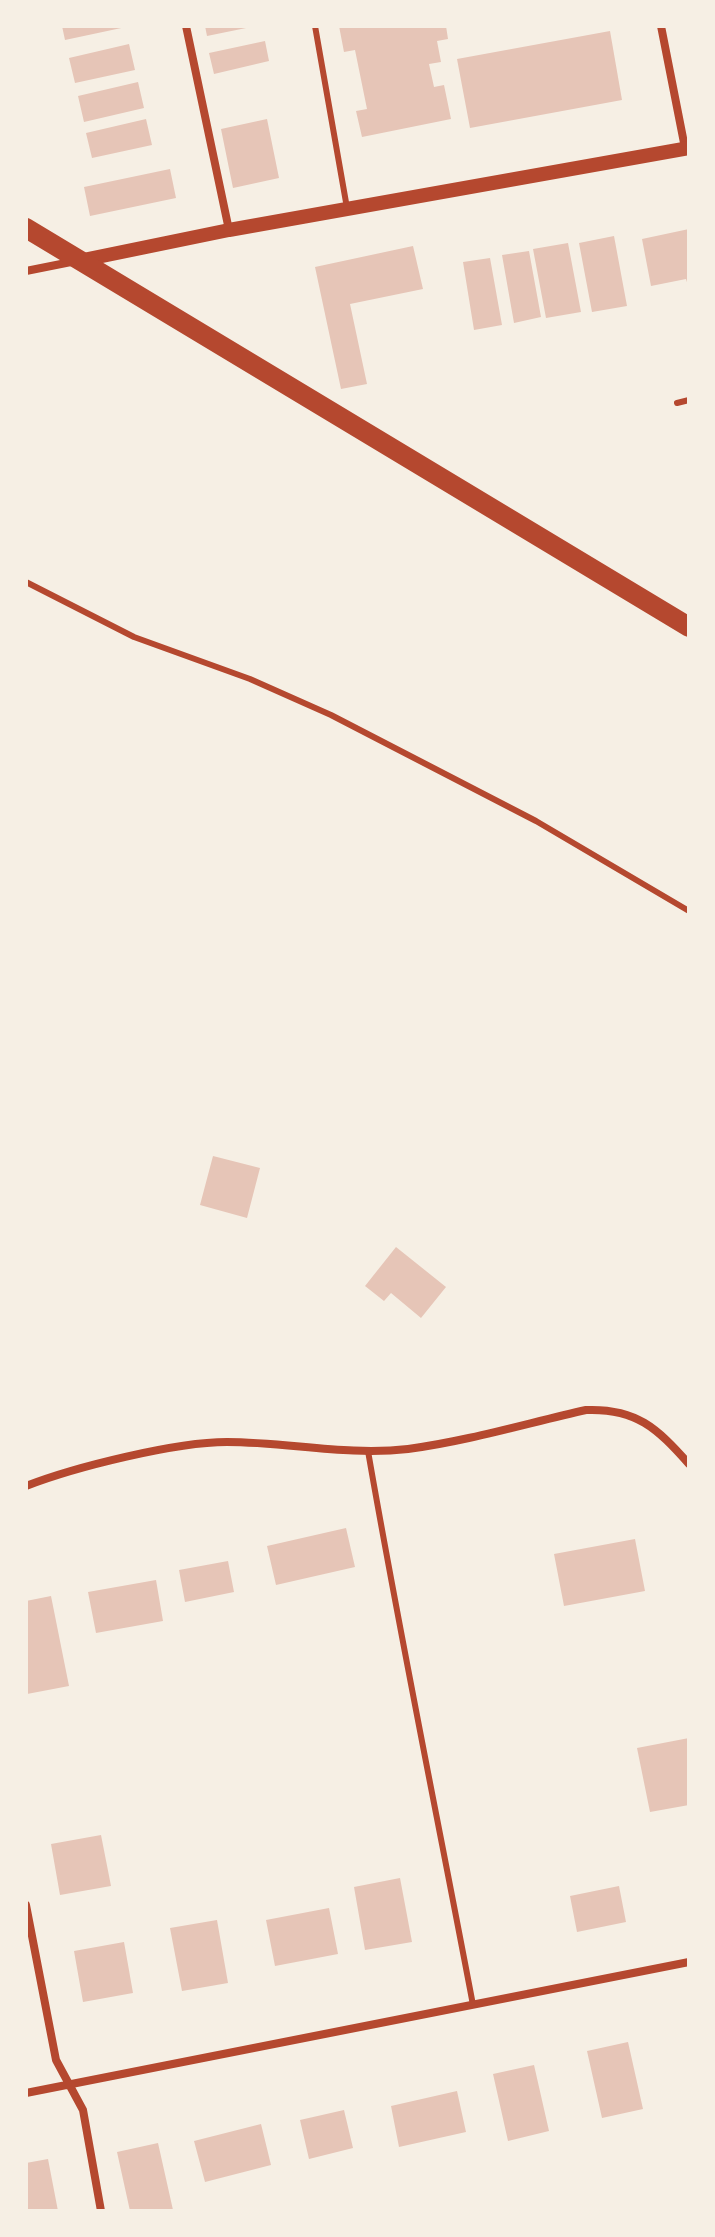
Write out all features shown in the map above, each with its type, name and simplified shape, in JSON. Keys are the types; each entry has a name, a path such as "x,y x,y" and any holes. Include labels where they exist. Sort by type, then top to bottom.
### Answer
{"main road":[{"path":"26,228 689,627"}],"street":[{"path":"186,26 229,230"},
{"path":"26,271 347,208 687,148 661,26"},
{"path":"26,1486 118,1460 224,1442 368,1451 409,1449 586,1410 614,1409 651,1424 689,1464"},
{"path":"26,1905 56,2060 83,2110 101,2211"},
{"path":"26,2093 689,1962"}],"lane":[{"path":"315,26 347,208"},
{"path":"677,403 689,400"},
{"path":"26,582 134,637 250,679 331,715 536,821 689,911"},
{"path":"368,1451 405,1662 421,1725 473,2007"}],"building":[{"path":"62,26 126,26 126,27 65,40"},
{"path":"205,26 251,26 251,27 207,36"},
{"path":"339,26 446,26 448,39 437,41 441,62 429,64 434,87 444,85 451,119 362,137 356,111 367,109 355,50 344,52"},
{"path":"610,31 622,100 470,128 457,59"},
{"path":"265,41 269,61 214,74 209,53"},
{"path":"129,44 135,70 75,83 69,58"},
{"path":"138,82 144,108 84,122 78,96"},
{"path":"146,119 152,145 92,158 86,133"},
{"path":"267,119 279,178 233,188 221,129"},
{"path":"170,169 176,198 90,216 84,187"},
{"path":"689,229 689,289 686,279 651,286 642,239"},
{"path":"614,236 627,306 592,312 579,243"},
{"path":"568,243 581,312 546,318 533,249"},
{"path":"413,246 423,289 350,304 367,384 341,389 315,267"},
{"path":"529,251 541,317 514,323 502,255"},
{"path":"490,258 502,325 474,330 463,262"},
{"path":"213,1156 260,1168 247,1218 200,1205"},
{"path":"396,1247 446,1287 421,1318 391,1293 384,1301 365,1286"},
{"path":"346,1528 355,1567 276,1585 267,1546"},
{"path":"635,1539 645,1591 564,1606 554,1554"},
{"path":"228,1561 234,1592 185,1602 179,1570"},
{"path":"156,1580 163,1621 96,1633 88,1592"},
{"path":"51,1596 69,1686 27,1694 26,1601"},
{"path":"689,1738 689,1805 650,1812 637,1748"},
{"path":"101,1835 111,1886 60,1895 51,1844"},
{"path":"400,1878 412,1942 365,1950 354,1887"},
{"path":"619,1886 626,1922 577,1932 570,1896"},
{"path":"329,1908 338,1954 275,1966 266,1920"},
{"path":"217,1920 228,1983 182,1991 170,1928"},
{"path":"124,1942 133,1993 83,2002 74,1951"},
{"path":"628,2042 643,2109 602,2118 587,2051"},
{"path":"534,2065 549,2131 508,2141 493,2074"},
{"path":"457,2091 466,2132 399,2147 391,2106"},
{"path":"344,2110 353,2148 309,2159 300,2120"},
{"path":"261,2124 271,2165 205,2182 194,2141"},
{"path":"158,2143 173,2210 130,2211 117,2152"},
{"path":"48,2159 58,2211 26,2211 26,2163"}]}
